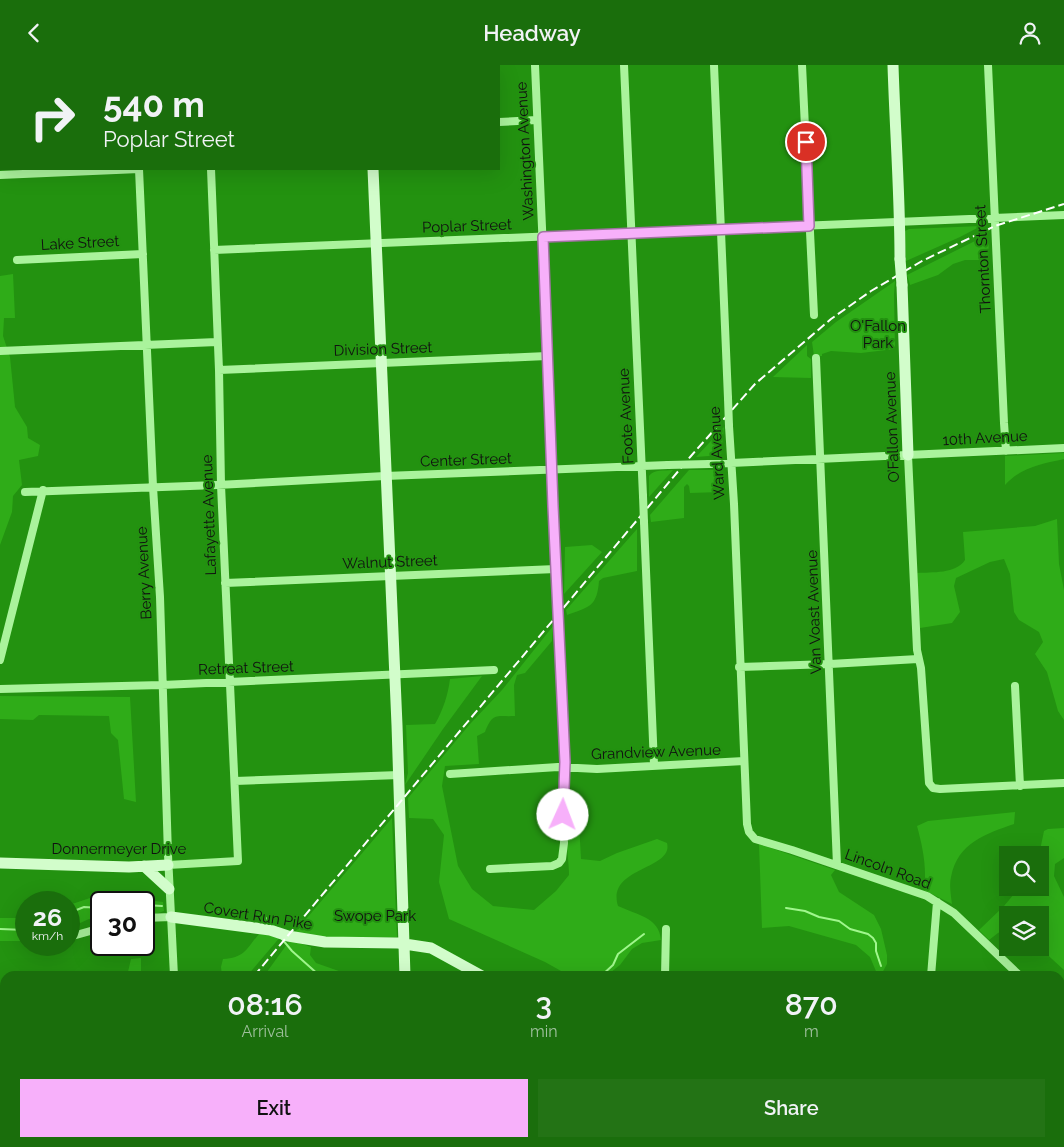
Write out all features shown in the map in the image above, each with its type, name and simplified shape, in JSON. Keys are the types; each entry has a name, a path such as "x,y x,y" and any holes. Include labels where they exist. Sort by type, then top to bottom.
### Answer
{"street":[{"name":"Washington Avenue","path":"490,869 552,866 559,863 562,859 564,843 565,767 535,65"},
{"name":"Foote Avenue","path":"624,65 654,765"},
{"name":"Ward Avenue","path":"714,65 739,667 747,824 752,838"},
{"path":"802,65 814,315"},
{"name":"O’Fallon Avenue","path":"893,65 918,659 921,668 928,778 930,787 940,789 1020,786"},
{"name":"Thornton Street","path":"988,65 1006,451"},
{"path":"500,121 537,120"},
{"path":"0,175 116,170"},
{"name":"Berry Avenue","path":"139,170 153,487 160,597 168,865 174,971"},
{"name":"Lafayette Avenue","path":"211,170 225,583 238,861"},
{"path":"373,170 399,775 405,971"},
{"name":"Poplar Street","path":"214,250 1064,215"},
{"name":"Lake Street","path":"17,260 143,254"},
{"path":"0,351 217,342"},
{"name":"Division Street","path":"219,370 547,356"},
{"name":"Van Voast Avenue","path":"816,358 837,865"},
{"name":"10th Avenue","path":"908,455 1064,448"},
{"name":"Center Street","path":"25,491 222,485 385,476 552,471 908,455"},
{"path":"0,660 43,491"},
{"name":"Walnut Street","path":"225,583 556,569"},
{"path":"739,667 918,659"},
{"name":"Retreat Street","path":"0,689 162,685 494,670"},
{"path":"1015,687 1020,786 1064,783"},
{"name":"Grandview Avenue","path":"450,774 565,767 597,769 744,761"},
{"path":"235,781 399,775"},
{"name":"Lincoln Road","path":"752,838 902,886 927,896 954,913 1015,971"},
{"name":"Donnermeyer Drive","path":"0,863 144,866 238,861"},
{"path":"144,866 169,889"},
{"path":"930,971 937,902"},
{"path":"155,918 171,917"},
{"name":"Covert Run Pike","path":"171,917 275,932 325,942 372,942 431,948 473,971"},
{"path":"665,971 666,929"}],"green space":[{"path":"981,226 906,261 905,231 909,229"},
{"path":"986,238 989,240 988,260 965,260 953,264 938,275 910,285 907,275 979,239"},
{"path":"13,274 15,318 4,318 3,336 10,357 15,407 27,427 28,438 40,445 38,456 19,460 22,485 13,496 12,512 0,545 0,276"},
{"name":"O'Fallon Park","path":"895,281 895,349 861,353 831,351 822,354 822,356 814,356 812,342 836,322"},
{"path":"807,345 807,356 811,359 811,378 773,377"},
{"path":"724,427 721,455 696,457"},
{"path":"1064,453 1064,459 1025,470 1005,485 1005,456"},
{"path":"673,470 649,497 649,476 656,471"},
{"path":"689,470 720,470 721,492 690,493 687,484 684,487 684,518 651,522 650,515"},
{"path":"1057,519 1059,564 1064,590 1064,720 1058,711 1047,672 1035,654 1043,642 1039,632 1019,620 1014,612 1010,574 1004,559 990,562 956,578 954,586 960,612 952,623 920,628 917,573 950,570 961,565 965,560 963,532 1035,526"},
{"path":"637,529 637,571 603,578 599,581 594,601 587,607 567,615 566,610"},
{"path":"592,545 602,552 564,594 565,547"},
{"path":"553,626 552,641 525,673 517,675 514,685 515,716 493,718 485,732 477,736 479,764 445,766 442,786 458,866 472,889 493,906 534,910 556,891 569,875 567,836 569,821 572,816 576,815 579,823 581,859 600,861 657,839 667,843 666,852 661,859 630,876 622,883 617,893 618,906 652,922 659,932 661,940 642,943 632,949 620,965 612,971 561,971 449,919 439,882 444,835 433,819 409,818 408,798 470,724 502,690"},
{"path":"482,676 405,785 408,773 406,725 435,724 445,702 450,679"},
{"path":"0,696 130,697 136,802 124,799 118,740 111,733 109,716 39,715 33,720 0,719"},
{"path":"1015,812 1014,824 975,841 960,855 950,880 952,904 924,890 924,858 917,826 928,821"},
{"name":"Swope Park","path":"392,818 397,937 319,938 295,932"},
{"path":"1064,828 1064,858 1055,864 1054,876 1064,897 1064,970 1049,956 1049,906 1004,906 1012,896 1049,896 1049,846 1041,846 1044,831"},
{"path":"759,844 835,870 831,875 839,892 874,915 881,929 887,955 887,964 883,971 876,971 870,957 856,945 789,926 762,928"},
{"path":"90,898 90,919 80,923 80,901"},
{"path":"155,901 163,902 164,911 155,914"},
{"path":"999,911 999,933 989,940 979,930"},
{"path":"0,918 15,918 15,941 0,941"},
{"path":"259,934 281,936 251,971 221,971 223,959 241,955"},
{"path":"290,940 311,947 310,955 316,963 339,971 268,971"},
{"path":"141,958 141,971 128,971 131,959"}],"waterway":[{"path":"155,906 162,906"},
{"path":"80,909 90,907"},
{"path":"786,908 805,911 819,917 839,921 850,929 868,934 876,943 876,951 881,966"},
{"path":"205,911 236,915"},
{"path":"259,915 265,917 272,925"},
{"path":"0,929 15,930"},
{"path":"606,971 613,965 618,954 644,934"},
{"path":"282,939 292,951 314,971"}],"railway":[{"path":"258,971 691,456 755,384 831,319 871,291 922,261 995,226 1064,204"}],"route":[{"path":"563,815 565,762 543,237 809,226 806,142"}]}
